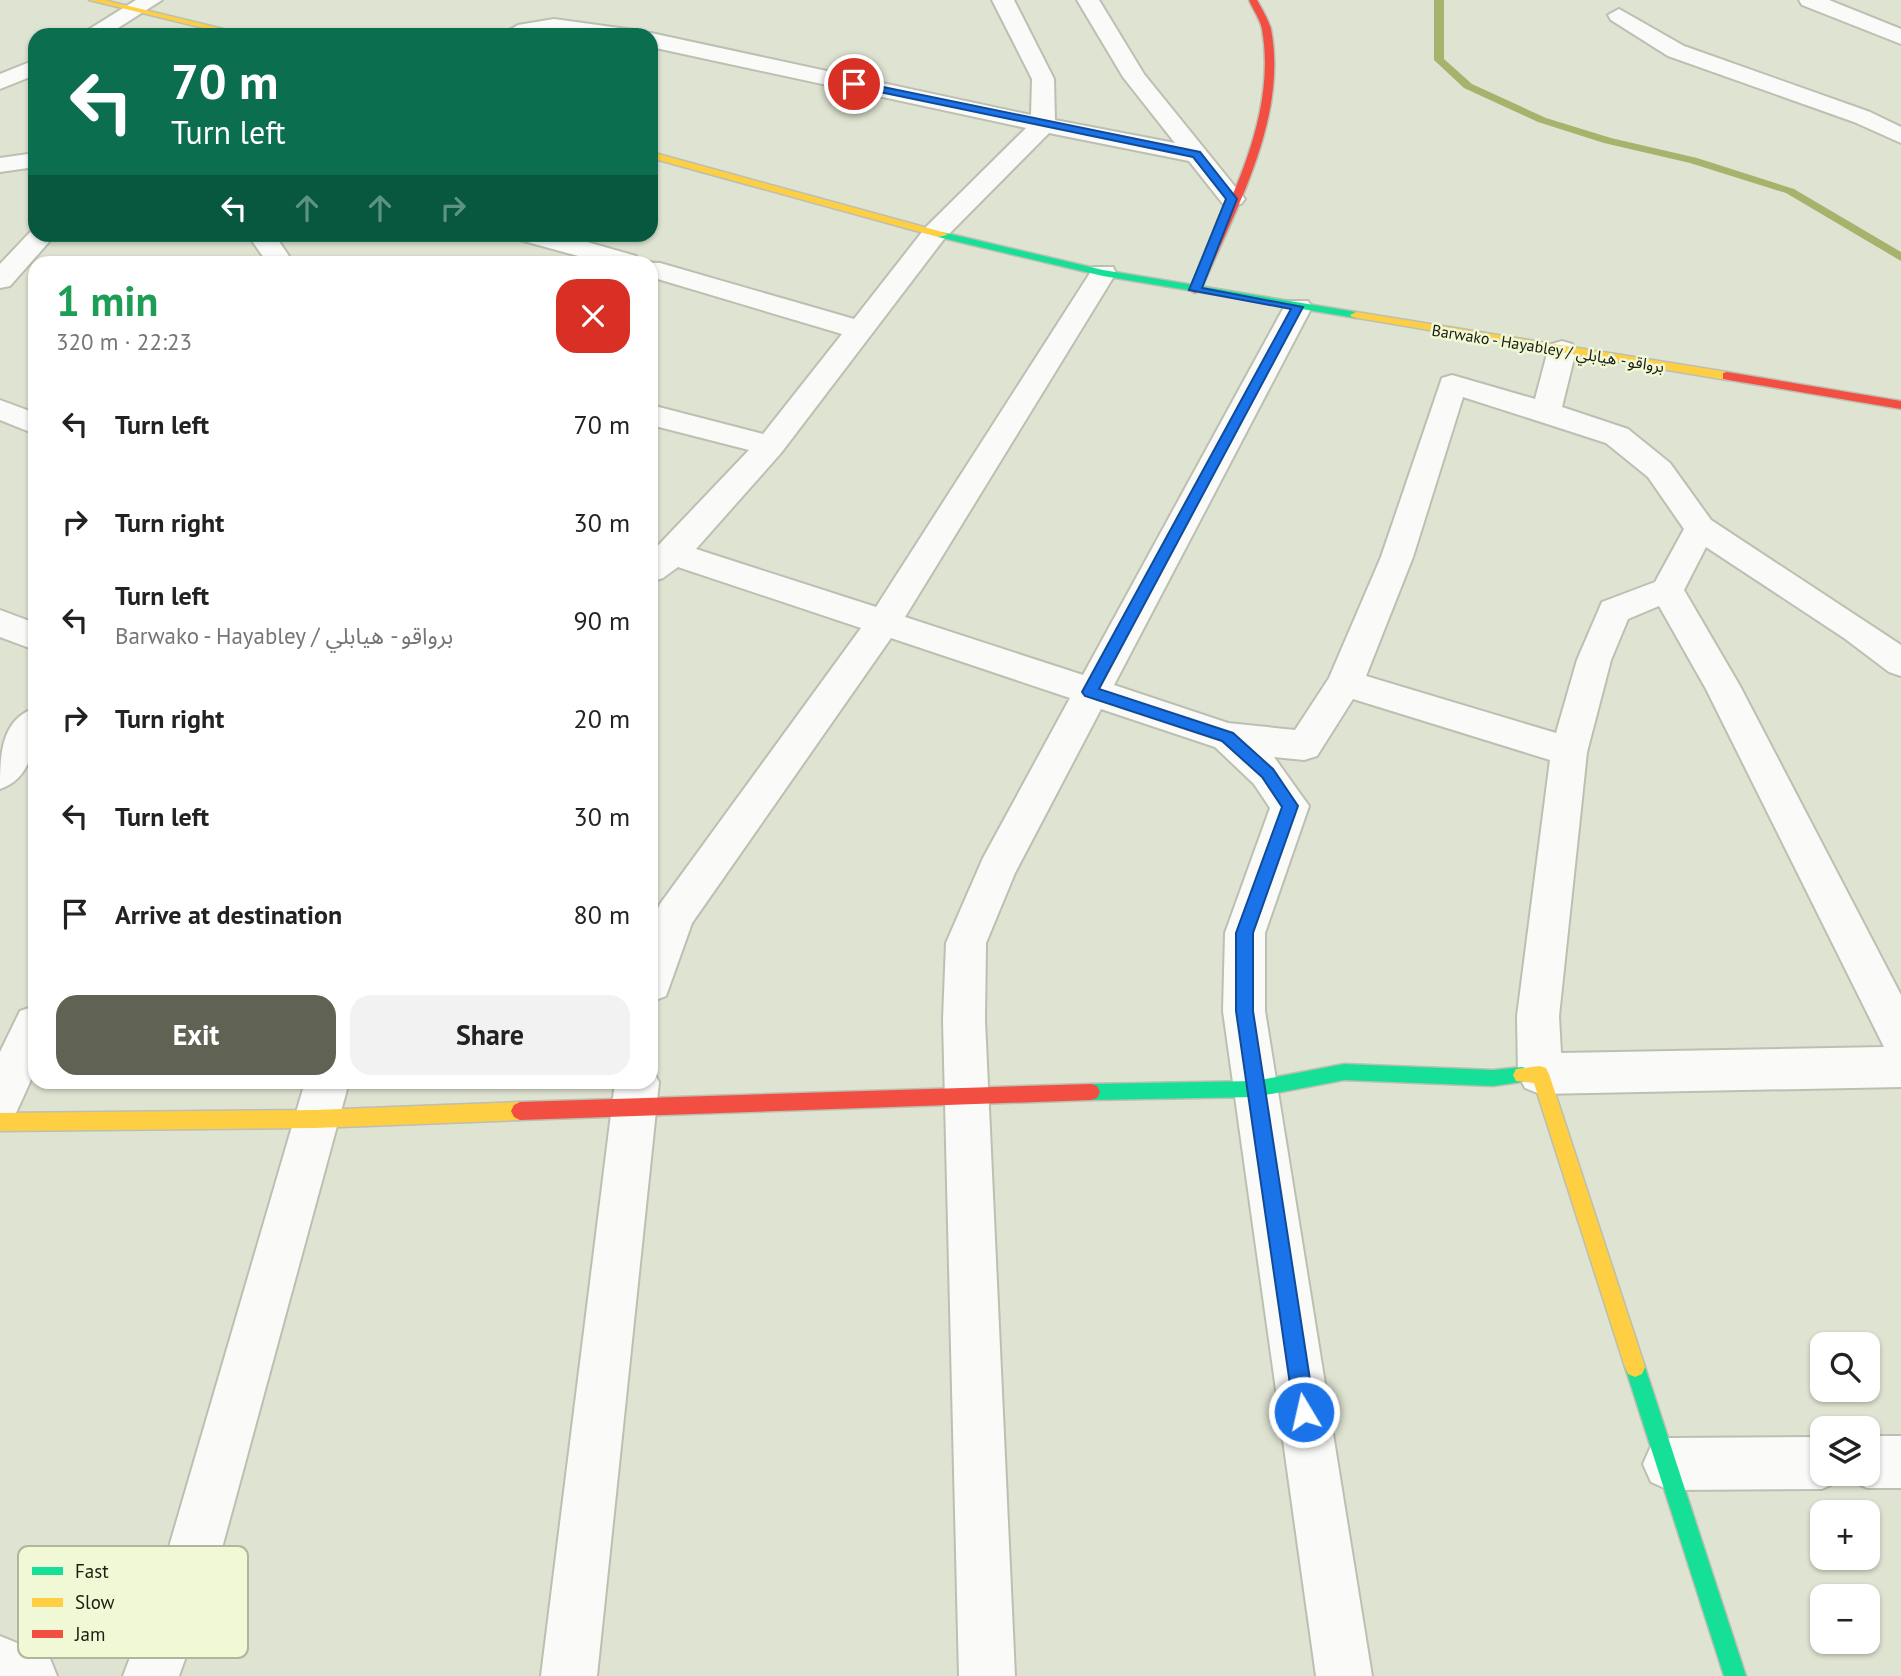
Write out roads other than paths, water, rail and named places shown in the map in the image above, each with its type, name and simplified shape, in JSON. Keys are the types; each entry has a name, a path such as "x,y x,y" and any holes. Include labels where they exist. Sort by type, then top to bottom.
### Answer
{"street":[{"path":"93,0 142,5 220,28"},
{"path":"1003,0 1043,79 1043,125 935,233 771,446 662,561 882,625 1228,737 1304,747 1345,683 1397,557 1452,384 1617,436 1659,470 1700,528 1856,629 1901,663"},
{"path":"1088,0 1134,77 1232,199"},
{"path":"1195,290 1258,134 1269,84 1266,30 1253,0"},
{"path":"1810,0 1901,37"},
{"path":"102,28 142,5"},
{"path":"1619,15 1676,51 1862,117 1901,136"},
{"path":"536,28 579,28"},
{"path":"658,42 1043,125 1196,155"},
{"path":"0,82 28,71"},
{"name":"Barwako - Hayabley / برواقو - هيابلي","path":"658,157 935,233 1103,273 1901,405"},
{"path":"0,165 28,161"},
{"path":"6,269 35,242"},
{"path":"558,242 606,256"},
{"path":"658,272 860,330"},
{"path":"658,937 662,911 882,625 1103,273"},
{"path":"987,1676 964,1020 966,943 997,870 1297,307"},
{"path":"1546,412 1562,350"},
{"path":"0,409 28,421"},
{"path":"658,417 771,446"},
{"path":"1700,528 1667,590 1614,611 1594,660 1569,752 1538,1016 1540,1074 1735,1676"},
{"path":"1667,590 1722,686 1901,1038"},
{"path":"0,622 28,634"},
{"path":"1345,683 1569,752"},
{"path":"0,774 28,732"},
{"path":"1228,737 1267,773 1290,806 1245,933 1244,1011 1344,1676"},
{"path":"0,1098 28,1040"},
{"path":"0,1122 321,1100 1255,1090 1344,1072 1493,1077 1901,1067"},
{"path":"569,1676 635,1095"},
{"path":"196,1546 321,1100"},
{"path":"1880,1462 1901,1462"},
{"path":"1668,1464 1810,1463"},
{"path":"151,1676 158,1658"}],"waterway":[{"path":"1439,0 1439,60 1468,86 1542,120 1608,141 1693,160 1790,191 1901,257"}]}
